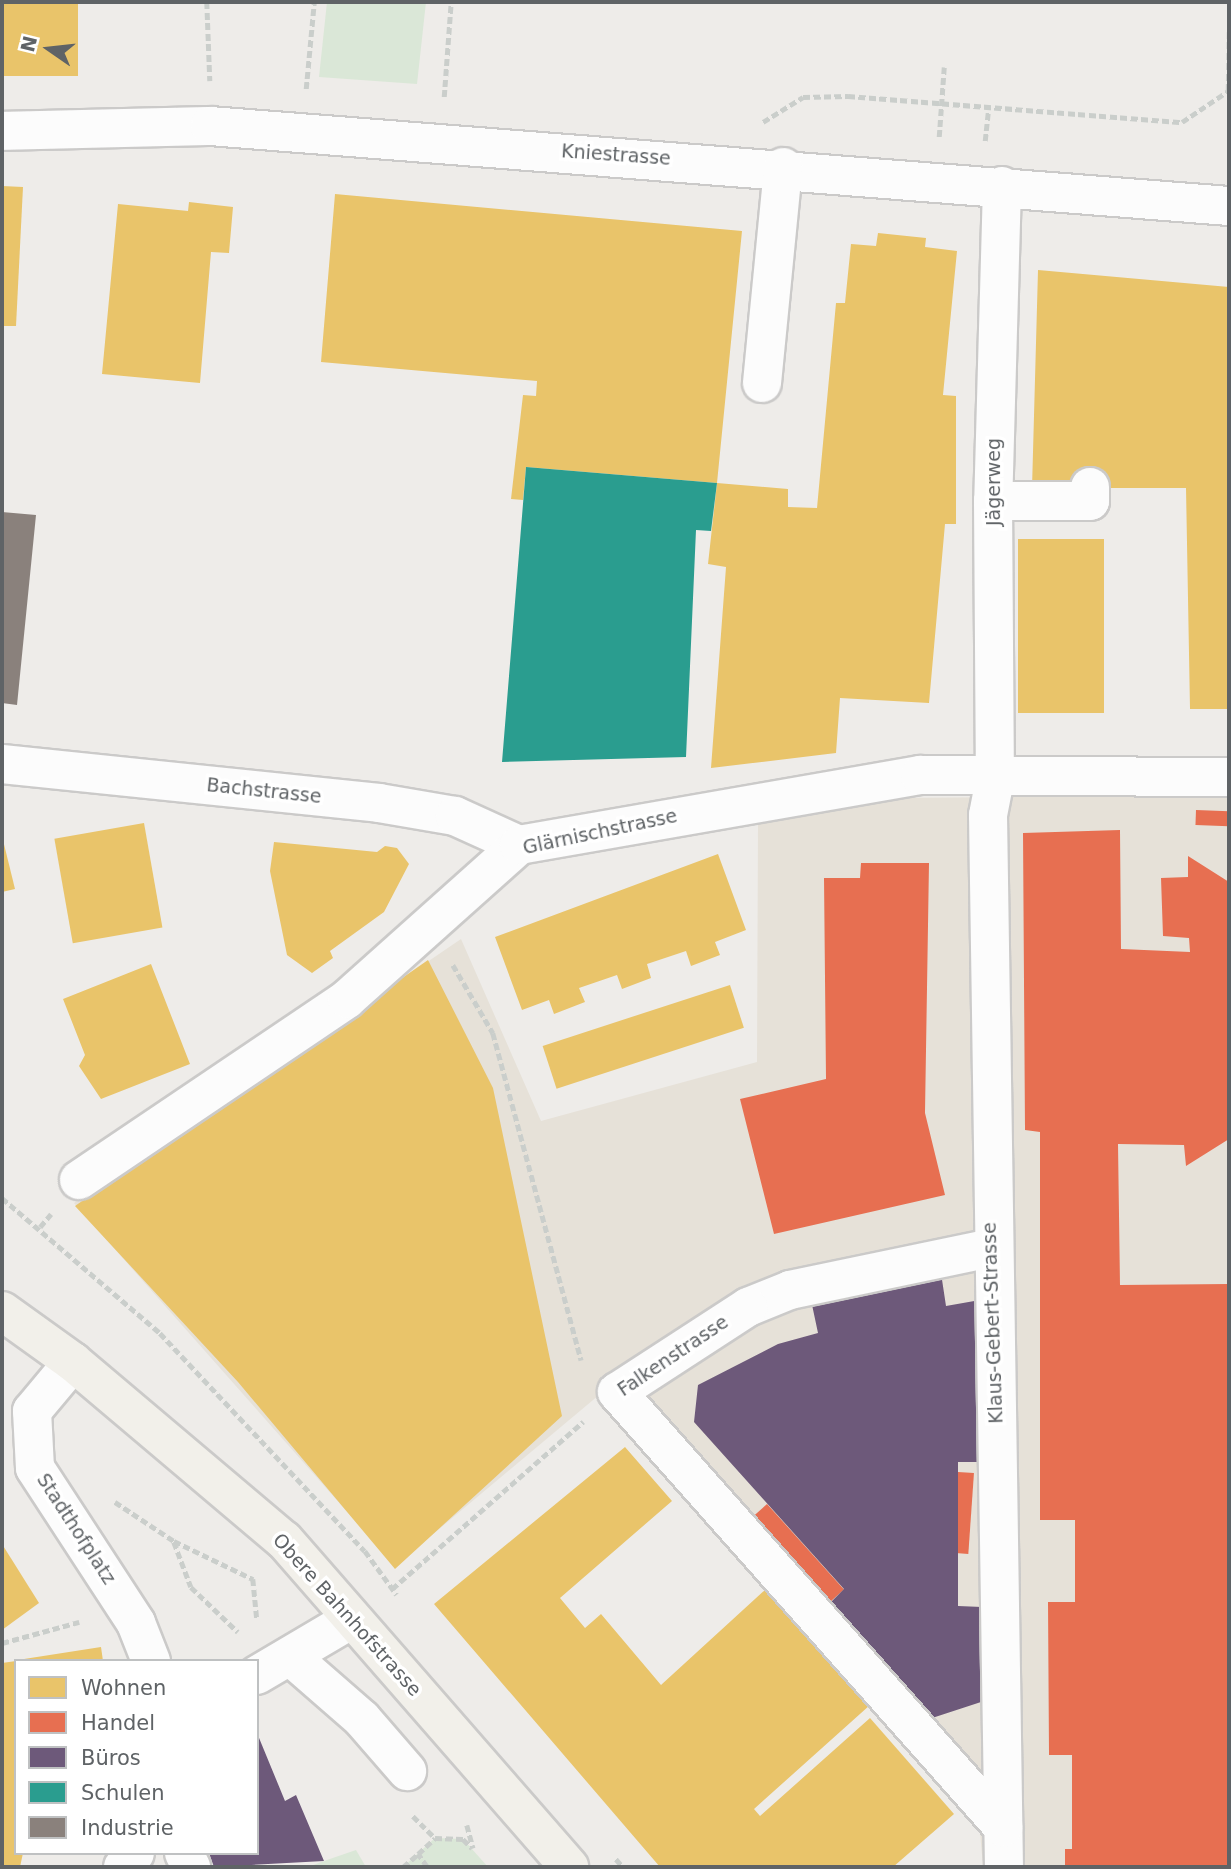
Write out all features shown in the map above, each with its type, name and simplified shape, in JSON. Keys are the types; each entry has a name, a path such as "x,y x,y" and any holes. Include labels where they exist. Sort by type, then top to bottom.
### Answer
{"main road":[{"name":"Obere Bahnhofstrasse","path":"2,1311 74,1362 284,1540 569,1867"}],"street":[{"name":"Kniestrasse","path":"2,131 210,126 783,167 1229,206"},
{"path":"762,383 783,167"},
{"name":"Jägerweg","path":"995,779 993,501 1002,186"},
{"path":"993,501 1090,501 1090,487"},
{"name":"Bachstrasse","path":"2,764 379,803 455,816 519,845"},
{"name":"Glärnischstrasse","path":"79,1180 347,999 431,928 519,845 920,775 995,779 1229,777"},
{"name":"Klaus-Gebert-Strasse","path":"995,779 988,815 991,1248 1004,1867"},
{"name":"Falkenstrasse","path":"617,1392 748,1307 790,1290 991,1248"},
{"name":"Stadthofplatz","path":"74,1362 32,1411 36,1468 136,1623 150,1659"},
{"path":"617,1392 1003,1826"},
{"path":"254,1657 292,1657 352,1619"},
{"path":"292,1657 362,1719 407,1771"}],"path":[{"path":"207,2 210,126"},
{"path":"314,2 306,89 320,90"},
{"path":"432,96 446,97 451,2"},
{"path":"755,127 803,97 943,104 1167,124 1182,122 1229,92 1229,33"},
{"path":"937,149 943,104 944,67"},
{"path":"433,105 447,106"},
{"path":"431,928 493,1033 584,1374"},
{"path":"2,1198 40,1227"},
{"name":"Falkenstrasse","path":"412,1574 617,1392"},
{"path":"110,1498 174,1541 253,1579 258,1633"},
{"path":"174,1541 191,1587 254,1657"},
{"path":"2,1643 92,1618"},
{"path":"467,1825 473,1848"},
{"path":"404,1867 435,1838"},
{"path":"418,1854 427,1867"}],"shaded area":[{"path":"1229,795 1229,1867 983,1867 979,1820 605,1390 395,1566 74,1203 461,939 541,1121 757,1062 758,824 895,798"}],"green space":[{"path":"327,2 426,2 417,84 319,77"},
{"path":"435,1838 463,1839 488,1867 403,1867"},
{"path":"356,1850 366,1867 308,1867 324,1861"}],"building: Wohnen":[{"path":"2,2 78,2 78,76 2,76"},
{"path":"2,186 23,187 16,326 2,326"},
{"path":"335,194 742,231 717,483 526,467 523,500 511,499 523,395 536,396 537,381 321,362"},
{"path":"189,202 233,207 229,253 211,252 200,383 102,374 118,204 188,211"},
{"path":"878,233 926,238 925,247 957,251 943,395 956,396 956,524 945,524 929,703 840,698 836,753 711,768 726,567 708,564 717,483 788,489 788,507 817,508 836,303 845,303 851,244 876,246"},
{"path":"1038,270 1229,287 1229,709 1190,709 1186,488 1032,488"},
{"path":"1018,539 1104,539 1104,713 1018,713"},
{"path":"144,823 162,927 73,943 54,839"},
{"path":"2,836 15,889 2,892"},
{"path":"274,842 377,852 385,846 397,848 409,864 384,912 330,951 333,958 312,973 287,955 270,871"},
{"path":"718,854 746,930 715,942 720,955 691,966 686,951 647,964 651,978 622,989 617,975 579,988 585,1002 554,1014 549,1000 522,1010 495,937"},
{"path":"428,960 493,1088 562,1416 395,1569 238,1382 75,1206"},
{"path":"151,964 190,1064 101,1099 79,1066 85,1055 63,999"},
{"path":"730,985 744,1028 557,1089 543,1046"},
{"path":"625,1447 672,1501 560,1598 585,1628 601,1614 661,1685 766,1589 870,1705 754,1809 760,1816 870,1718 954,1814 893,1867 660,1867 434,1604"},
{"path":"2,1544 39,1603 2,1630"},
{"path":"101,1647 103,1659 24,1659"},
{"path":"14,1661 14,1855 23,1855 20,1867 2,1867 2,1663"}],"building: Handel":[{"path":"1196,810 1229,811 1228,826 1195,825"},
{"path":"1120,830 1121,949 1190,952 1189,938 1163,936 1161,878 1188,877 1188,856 1229,882 1229,1139 1186,1166 1184,1145 1118,1144 1120,1285 1229,1284 1229,1867 1065,1867 1065,1849 1072,1849 1072,1755 1049,1755 1048,1602 1075,1602 1075,1520 1040,1520 1040,1132 1025,1130 1023,833"},
{"path":"861,863 929,863 925,1113 945,1195 774,1234 740,1099 826,1079 824,878 860,878"},
{"path":"958,1472 974,1473 968,1554 952,1553"},
{"path":"767,1504 844,1589 828,1604 751,1518"}],"building: Büros":[{"path":"941,1273 946,1306 980,1300 982,1462 958,1462 958,1606 982,1607 981,1702 926,1720 829,1604 844,1589 694,1422 698,1385 778,1344 818,1333 811,1300"},
{"path":"259,1738 285,1801 296,1795 324,1861 214,1867 210,1855 259,1855"}],"building: Schulen":[{"path":"526,467 717,483 711,531 696,530 686,757 502,762"}],"building: Industrie":[{"path":"2,512 36,515 17,705 2,703"}]}
